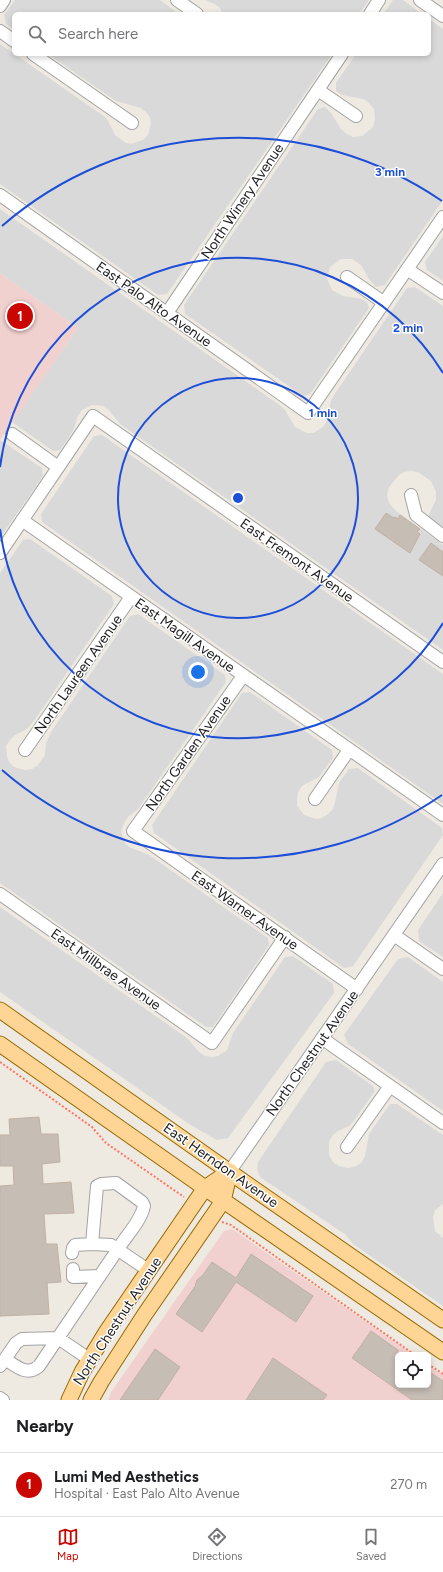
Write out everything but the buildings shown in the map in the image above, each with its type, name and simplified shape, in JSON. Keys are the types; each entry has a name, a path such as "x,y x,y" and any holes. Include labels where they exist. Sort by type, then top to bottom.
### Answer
{"main road":[{"name":"East Herndon Avenue","path":"0,1010 443,1320"},
{"name":"East Herndon Avenue","path":"0,1044 223,1201 443,1352"},
{"name":"North Chestnut Avenue","path":"69,1400 90,1359 148,1270 205,1188 230,1171"},
{"name":"North Chestnut Avenue","path":"91,1400 145,1314 223,1201 230,1171"},
{"path":"78,1400 92,1372 90,1359"}],"street":[{"path":"0,6 4,0"},
{"path":"177,0 194,12"},
{"path":"371,12 379,0"},
{"path":"420,0 443,16"},
{"path":"0,31 12,40"},
{"path":"36,56 132,123"},
{"name":"North Winery Avenue","path":"167,313 341,56"},
{"path":"318,90 356,116"},
{"name":"East Palo Alto Avenue","path":"0,195 308,413 384,302"},
{"path":"346,277 384,302 443,217"},
{"path":"407,269 443,293"},
{"name":"East Fremont Avenue","path":"58,467 93,416 443,662"},
{"path":"0,552 58,467 12,434"},
{"path":"411,495 416,515 443,536"},
{"name":"East Magill Avenue","path":"22,520 443,815"},
{"name":"North Laureen Avenue","path":"25,750 131,597"},
{"name":"North Garden Avenue","path":"133,831 243,676"},
{"path":"315,800 349,750"},
{"name":"East Warner Avenue","path":"133,831 286,937 357,989"},
{"name":"North Chestnut Avenue","path":"230,1171 443,864"},
{"name":"East Millbrae Avenue","path":"0,894 212,1043 286,937"},
{"path":"394,935 443,969"},
{"path":"323,1039 443,1123"},
{"path":"347,1147 390,1086"},
{"path":"90,1359 58,1338 22,1339 16,1343 3,1362 27,1372 36,1369 58,1338 142,1214 144,1206 142,1202 116,1183 101,1184 97,1186 92,1244"},
{"path":"72,1253 75,1245 111,1245 148,1270"},
{"path":"73,1269 73,1278 100,1276"}],"path":[{"path":"0,1062 92,1127 106,1143 183,1196"},
{"path":"226,1224 231,1225 412,1352"},
{"path":"431,1366 443,1374"}],"shaded area":[{"path":"15,0 160,0 176,12 12,12 12,28 6,24 4,15"},
{"path":"205,0 369,0 360,12 222,12 215,4"},
{"path":"393,0 403,0 419,12 384,12"},
{"path":"431,20 443,29 443,200 385,285 376,287 369,279 361,265 352,259 341,259 330,267 327,279 332,290 343,296 362,299 367,302 369,308 310,394 303,396 185,314 184,305 318,109 325,107 331,113 341,129 353,137 362,136 373,127 375,119 374,109 369,103 363,99 342,95 336,91 336,83 355,56 431,56"},
{"path":"0,44 12,52 12,56 17,56 105,117 115,135 126,143 131,144 143,140 148,135 151,124 150,118 146,112 141,108 116,101 51,56 331,56 167,294 158,295 0,184"},
{"path":"0,209 281,406 295,427 307,433 314,433 324,426 334,395 407,288 415,287 443,306 443,527 428,516 436,500 436,492 431,481 418,472 404,472 399,475 389,487 387,495 389,503 396,511 443,545 443,650 120,424 109,410 103,406 92,405 82,410 78,416 73,431 60,450 53,451 12,422 78,328 0,273"},
{"path":"443,236 443,281 427,270 425,262"},
{"path":"0,273 78,328 0,440"},
{"path":"102,435 443,674 443,804 42,522 41,514 94,436"},
{"path":"0,440 42,468 43,476 0,538"},
{"path":"30,539 112,596 114,604 34,721 27,729 15,735 6,746 9,762 14,767 25,770 32,769 38,765 45,755 46,743 51,732 130,616 138,614 225,675 226,682 138,809 125,821 121,831 124,842 129,847 149,855 268,938 269,945 213,1027 206,1027 0,883 0,573 23,540"},
{"path":"250,692 332,750 333,758 319,777 302,786 298,792 297,805 304,815 316,819 322,818 328,814 333,809 339,783 349,769 358,768 442,828 443,835 353,966 344,968 154,833 152,825 242,693"},
{"path":"443,893 443,957 419,941 418,930"},
{"path":"0,907 187,1038 199,1052 205,1056 218,1056 227,1050 233,1033 285,957 293,956 333,984 334,993 228,1138 217,1140 189,1124 0,992"},
{"path":"408,957 443,982 443,1111 348,1044 344,1035 398,959"},
{"path":"336,1060 373,1086 375,1091 353,1122 333,1135 329,1142 329,1155 333,1162 339,1166 348,1168 356,1166 362,1162 365,1156 369,1134 390,1104 397,1104 443,1135 443,1204 435,1210 433,1217 435,1231 443,1238 443,1306 353,1244 346,1235 260,1177 257,1169 258,1162 326,1062"},
{"path":"232,1229 410,1352 395,1352 395,1388 431,1388 431,1367 443,1375 443,1400 108,1400 111,1392 224,1231"}],"place":[{"name":"Lumi Med Aesthetics","path":"20,316"}]}
